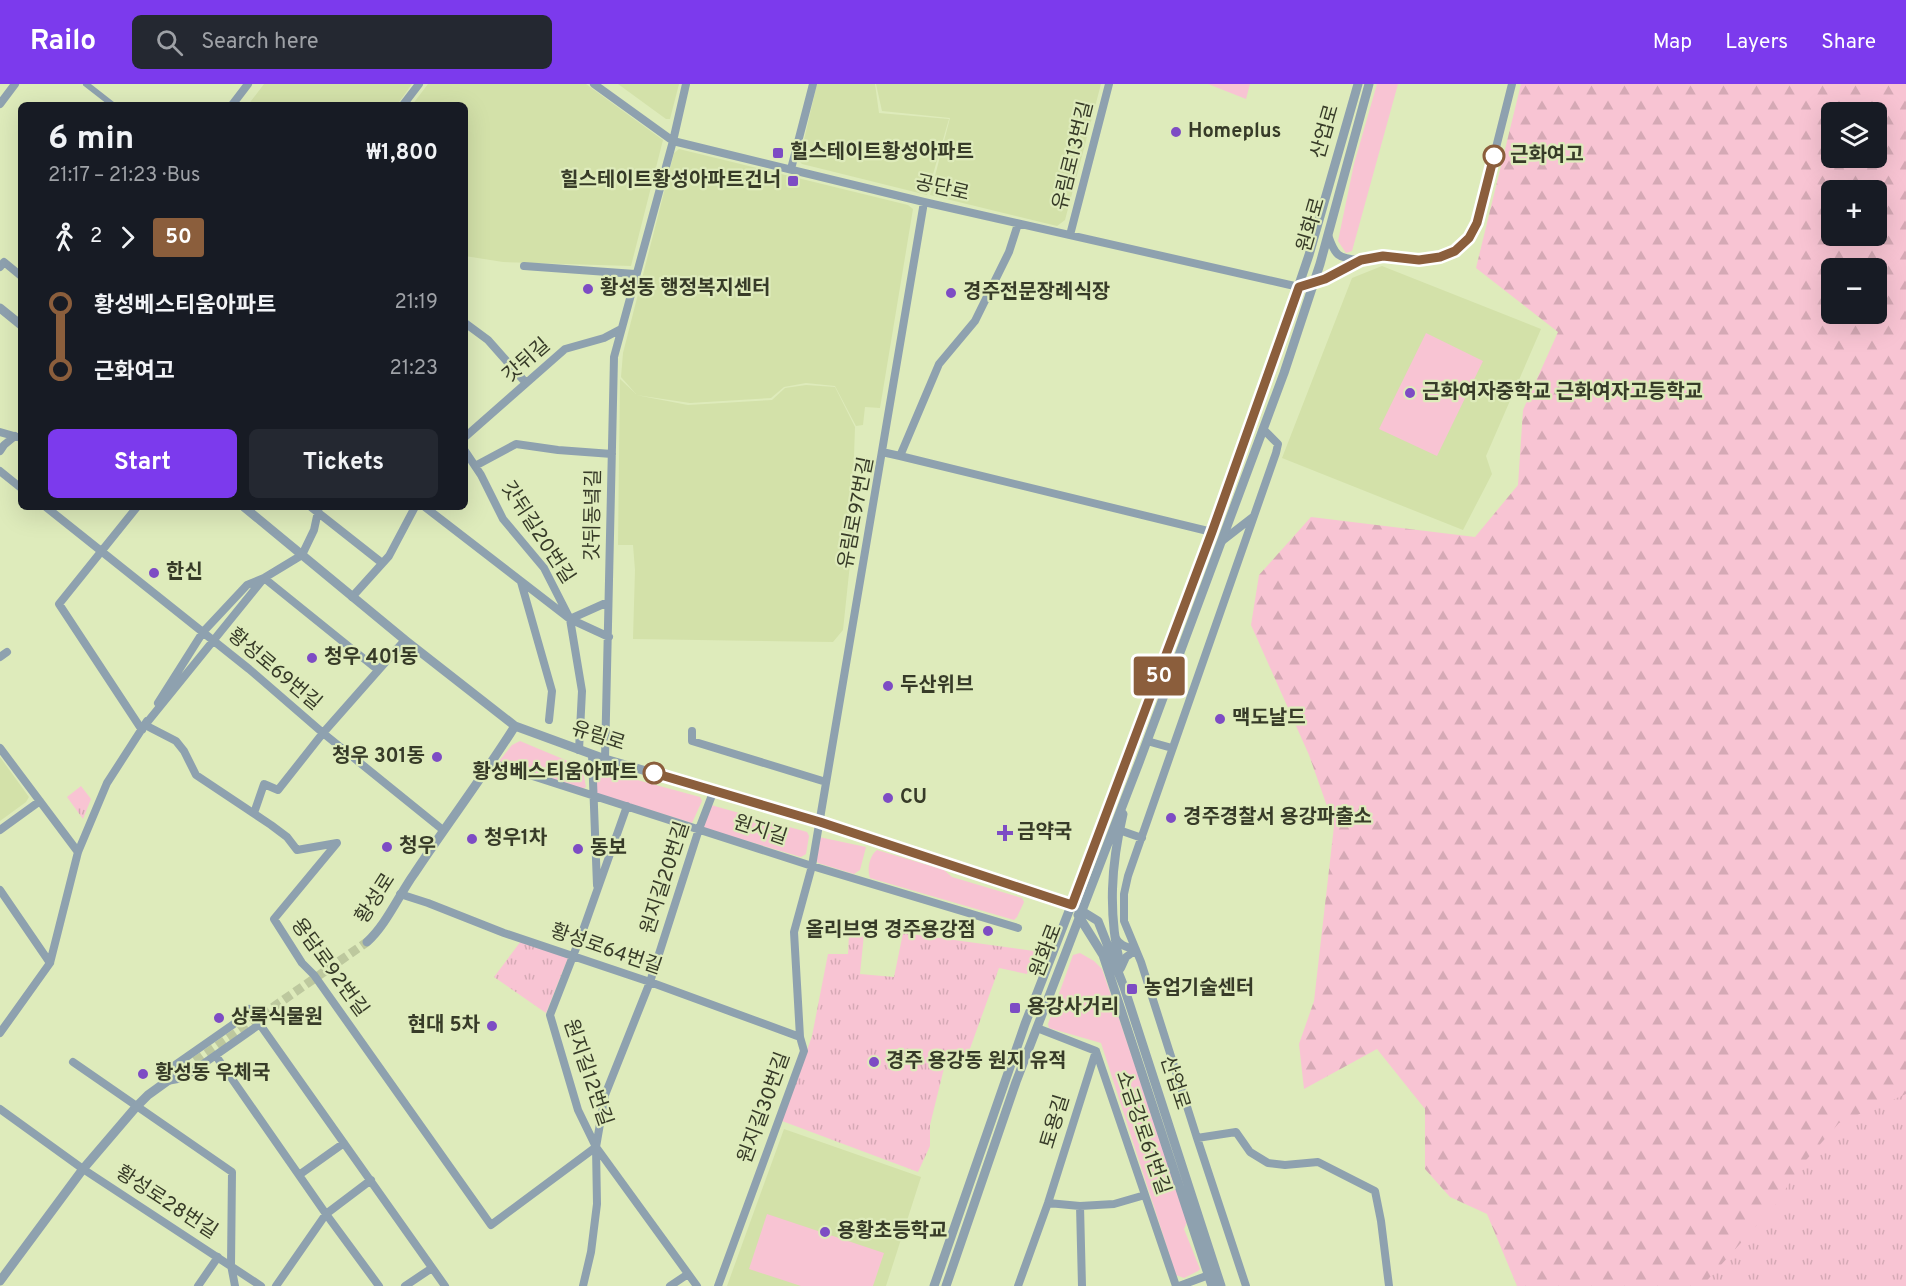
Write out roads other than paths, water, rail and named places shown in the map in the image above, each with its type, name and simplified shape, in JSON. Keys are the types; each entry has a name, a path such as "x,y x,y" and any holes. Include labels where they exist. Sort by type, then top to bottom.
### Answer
{"street":[{"path":"0,104 15,84"},
{"path":"86,84 109,102"},
{"path":"234,102 248,84"},
{"path":"405,102 419,84"},
{"name":"공단로","path":"594,84 673,141 1018,224 1299,287"},
{"name":"갓뒤동녘길","path":"605,759 614,357 673,141 686,84"},
{"path":"791,169 813,84"},
{"name":"유림로13번길","path":"1070,235 1109,84"},
{"name":"산업로","path":"1212,1286 1103,955 1080,914 1072,905 1212,532 1299,287 1358,84"},
{"name":"원화로","path":"946,1286 1016,1082 1147,741 1263,429 1314,282 1369,84"},
{"path":"1328,235 1334,250 1342,258 1361,260 1383,256 1419,260 1440,257 1455,251 1469,238 1477,223 1512,84"},
{"path":"882,452 924,202"},
{"name":"유림로97번길","path":"820,822 882,452 900,456 939,364 975,321 1009,252 1018,224"},
{"path":"1299,287 1325,279 1361,260"},
{"path":"1,263 18,274"},
{"path":"524,266 635,274"},
{"path":"0,308 18,323"},
{"path":"468,325 488,340 526,383"},
{"name":"갓뒤길","path":"468,434 565,349 604,338 621,329"},
{"path":"1246,1286 1136,950 1124,921 1124,894 1128,876 1172,748 1276,453 1278,444 1263,429"},
{"path":"0,432 18,437"},
{"path":"0,452 4,445 18,437"},
{"name":"갓뒤길20번길","path":"475,466 516,444 612,454"},
{"name":"갓뒤길20번길","path":"468,456 503,519 544,568 570,619 582,691 579,750"},
{"path":"900,456 1212,532"},
{"path":"0,471 18,486"},
{"name":"황성로69번길","path":"50,510 215,641 323,733 443,830"},
{"name":"용담로92번길","path":"135,510 59,604 144,727 176,741 184,751 196,775 287,837 297,850 337,843 274,920 302,963 314,975 491,1225"},
{"name":"유림로","path":"248,510 405,640 515,726 592,755 820,822 1072,905"},
{"path":"203,632 247,585 264,578 302,555 314,530 319,510 382,563"},
{"path":"352,597 389,556 413,510"},
{"path":"429,510 570,619 609,637"},
{"path":"1221,542 1254,517"},
{"path":"0,1033 50,963 78,852 107,783 144,727 264,578"},
{"path":"264,578 378,670"},
{"path":"520,581 552,691 549,720"},
{"path":"570,619 609,602"},
{"name":"황성로69번길","path":"144,727 203,632"},
{"path":"323,733 405,640"},
{"name":"황성로","path":"368,942 376,935 400,894 492,763 515,726"},
{"path":"692,731 692,741 826,782"},
{"name":"황성로69번길","path":"254,813 264,784 278,790 323,733"},
{"path":"1147,741 1172,748"},
{"path":"0,748 78,852"},
{"path":"592,755 598,890"},
{"name":"원지길","path":"492,763 813,866 1018,928"},
{"path":"1124,987 1114,935 1112,882 1119,830 1135,772"},
{"name":"원지길20번길","path":"596,1147 605,1095 650,982 699,829 714,790"},
{"path":"0,830 40,801"},
{"name":"원지길12번길","path":"627,806 598,890 550,1015 578,1110 596,1147 697,1286"},
{"name":"원지길30번길","path":"718,1286 804,1051 800,1037 794,932 813,866 820,822"},
{"path":"1119,830 1142,838"},
{"path":"0,890 50,963"},
{"name":"황성로64번길","path":"400,894 800,1037"},
{"name":"원화로","path":"934,1286 1021,1035 1072,905"},
{"name":"산업로","path":"1080,914 1098,921 1124,987 1221,1286"},
{"path":"1114,935 1125,947 1136,950"},
{"path":"1122,968 1126,957 1136,950"},
{"path":"166,1082 175,1065 250,1011 445,1286"},
{"path":"166,1082 183,1078 260,1024"},
{"name":"소금강로61번길","path":"1037,1028 1096,1051 1178,1286"},
{"name":"토용길","path":"1018,1286 1048,1203 1096,1051"},
{"path":"216,1056 379,1286"},
{"path":"73,1062 136,1107"},
{"path":"0,1281 83,1168 147,1095 184,1069"},
{"name":"황성로28번길","path":"136,1107 232,1172 231,1266"},
{"name":"황성로28번길","path":"0,1109 83,1168 261,1286"},
{"path":"1197,1138 1236,1132 1250,1152 1268,1163 1285,1165 1318,1162 1375,1191 1389,1286"},
{"path":"299,1175 344,1143"},
{"name":"원지길12번길","path":"491,1225 596,1147"},
{"name":"원지길12번길","path":"583,1286 591,1252 597,1204 596,1147"},
{"path":"276,1286 326,1214 371,1180"},
{"path":"1048,1203 1080,1206 1114,1204 1145,1195"},
{"path":"1080,1206 1082,1286"},
{"path":"198,1286 218,1257"},
{"path":"231,1266 235,1286"},
{"path":"405,1286 432,1268"},
{"path":"670,1286 688,1274"},
{"path":"1178,1286 1209,1275"}],"tunnel":[{"path":"184,1069 367,942"}],"place":[{"name":"Homeplus","path":"1176,132"},
{"name":"힐스테이트황성아파트","path":"778,153"},
{"name":"근화여고","path":"1494,156"},
{"name":"힐스테이트황성아파트건너","path":"793,181"},
{"name":"황성동 행정복지센터","path":"588,289"},
{"name":"경주전문장례식장","path":"951,293"},
{"name":"근화여자중학교 근화여자고등학교","path":"1410,393"},
{"name":"한신","path":"154,573"},
{"name":"청우 401동","path":"312,658"},
{"name":"두산위브","path":"888,686"},
{"name":"맥도날드","path":"1220,719"},
{"name":"청우 301동","path":"437,757"},
{"name":"황성베스티움아파트","path":"654,773"},
{"name":"CU","path":"888,798"},
{"name":"경주경찰서 용강파출소","path":"1171,818"},
{"name":"금약국","path":"1005,833"},
{"name":"청우1차","path":"472,839"},
{"name":"청우","path":"387,847"},
{"name":"동보","path":"578,849"},
{"name":"올리브영 경주용강점","path":"988,931"},
{"name":"농업기술센터","path":"1132,989"},
{"name":"용강사거리","path":"1015,1008"},
{"name":"상록식물원","path":"219,1018"},
{"name":"현대 5차","path":"492,1026"},
{"name":"경주 용강동 원지 유적","path":"874,1062"},
{"name":"황성동 우체국","path":"143,1074"},
{"name":"용황초등학교","path":"825,1232"}]}
